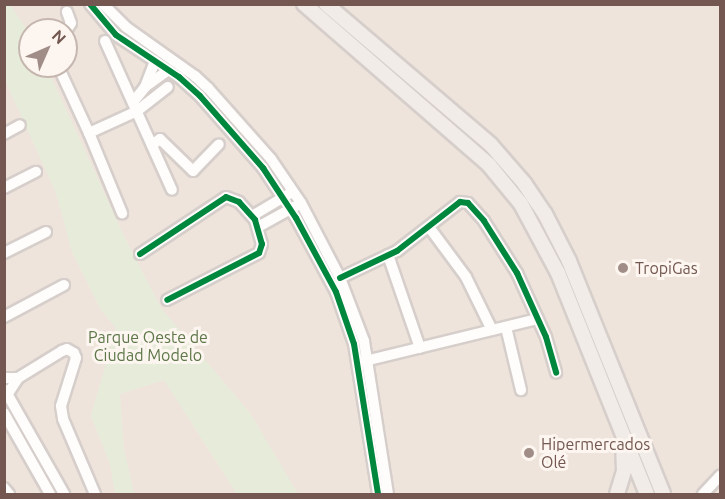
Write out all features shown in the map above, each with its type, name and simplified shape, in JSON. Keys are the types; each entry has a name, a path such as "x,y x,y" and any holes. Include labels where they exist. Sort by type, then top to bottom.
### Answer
{"main road":[{"path":"304,4 332,31 443,123 489,165 510,189 530,219 558,273 647,495"},
{"path":"326,4 491,145 524,183 545,214 569,261 663,495"},
{"path":"617,495 624,471 623,435"}],"street":[{"path":"90,4 116,35 194,90 242,141 284,197 336,292 362,361 388,495"},
{"path":"103,4 126,27 201,81 271,159 301,203 340,278 358,323 378,495"},
{"path":"67,12 69,18"},
{"path":"105,41 172,190"},
{"path":"135,107 155,61"},
{"path":"145,87 168,70"},
{"path":"64,78 90,133 122,213"},
{"path":"90,133 168,87"},
{"path":"4,134 20,125"},
{"path":"152,145 160,139 192,171 219,144"},
{"path":"4,188 36,172"},
{"path":"252,216 294,191"},
{"path":"140,254 226,197 239,202 252,216 258,227 262,244 259,253 167,300"},
{"path":"340,278 388,255 460,202 468,203 502,248 538,319 548,343 556,373"},
{"path":"258,227 301,203"},
{"path":"429,227 466,277 492,330"},
{"path":"4,253 46,232"},
{"path":"388,255 420,348"},
{"path":"4,317 64,285"},
{"path":"362,361 538,319"},
{"path":"506,327 521,390"},
{"path":"64,495 6,392 18,378 67,349 74,353 76,358 61,406 66,427 95,495"},
{"path":"4,378 18,378"},
{"path":"4,412 50,495"},
{"path":"703,495 720,476"},
{"path":"4,488 9,495"}],"shaded area":[{"path":"5,5 720,5 720,494 5,494"}],"green space":[{"name":"Parque Oeste de Ciudad Modelo","path":"5,4 10,5 19,18 18,78 52,78 124,236 161,308 250,413 298,494 237,494 164,380 120,394 124,449 134,494 115,494 110,464 91,416 116,328 101,310 72,252 56,193 5,80"}],"cycle path":[{"path":"90,4 116,35 179,77 200,96 263,168 296,218 336,292 354,344 378,494"},
{"path":"140,254 226,197 239,202 255,220 262,244 259,253 167,300"},
{"path":"340,278 397,251 460,202 468,203 484,221 517,273 546,337 556,373"}],"place":[{"name":"TropiGas","path":"623,268"},
{"name":"Hipermercados Olé","path":"529,453"}]}
